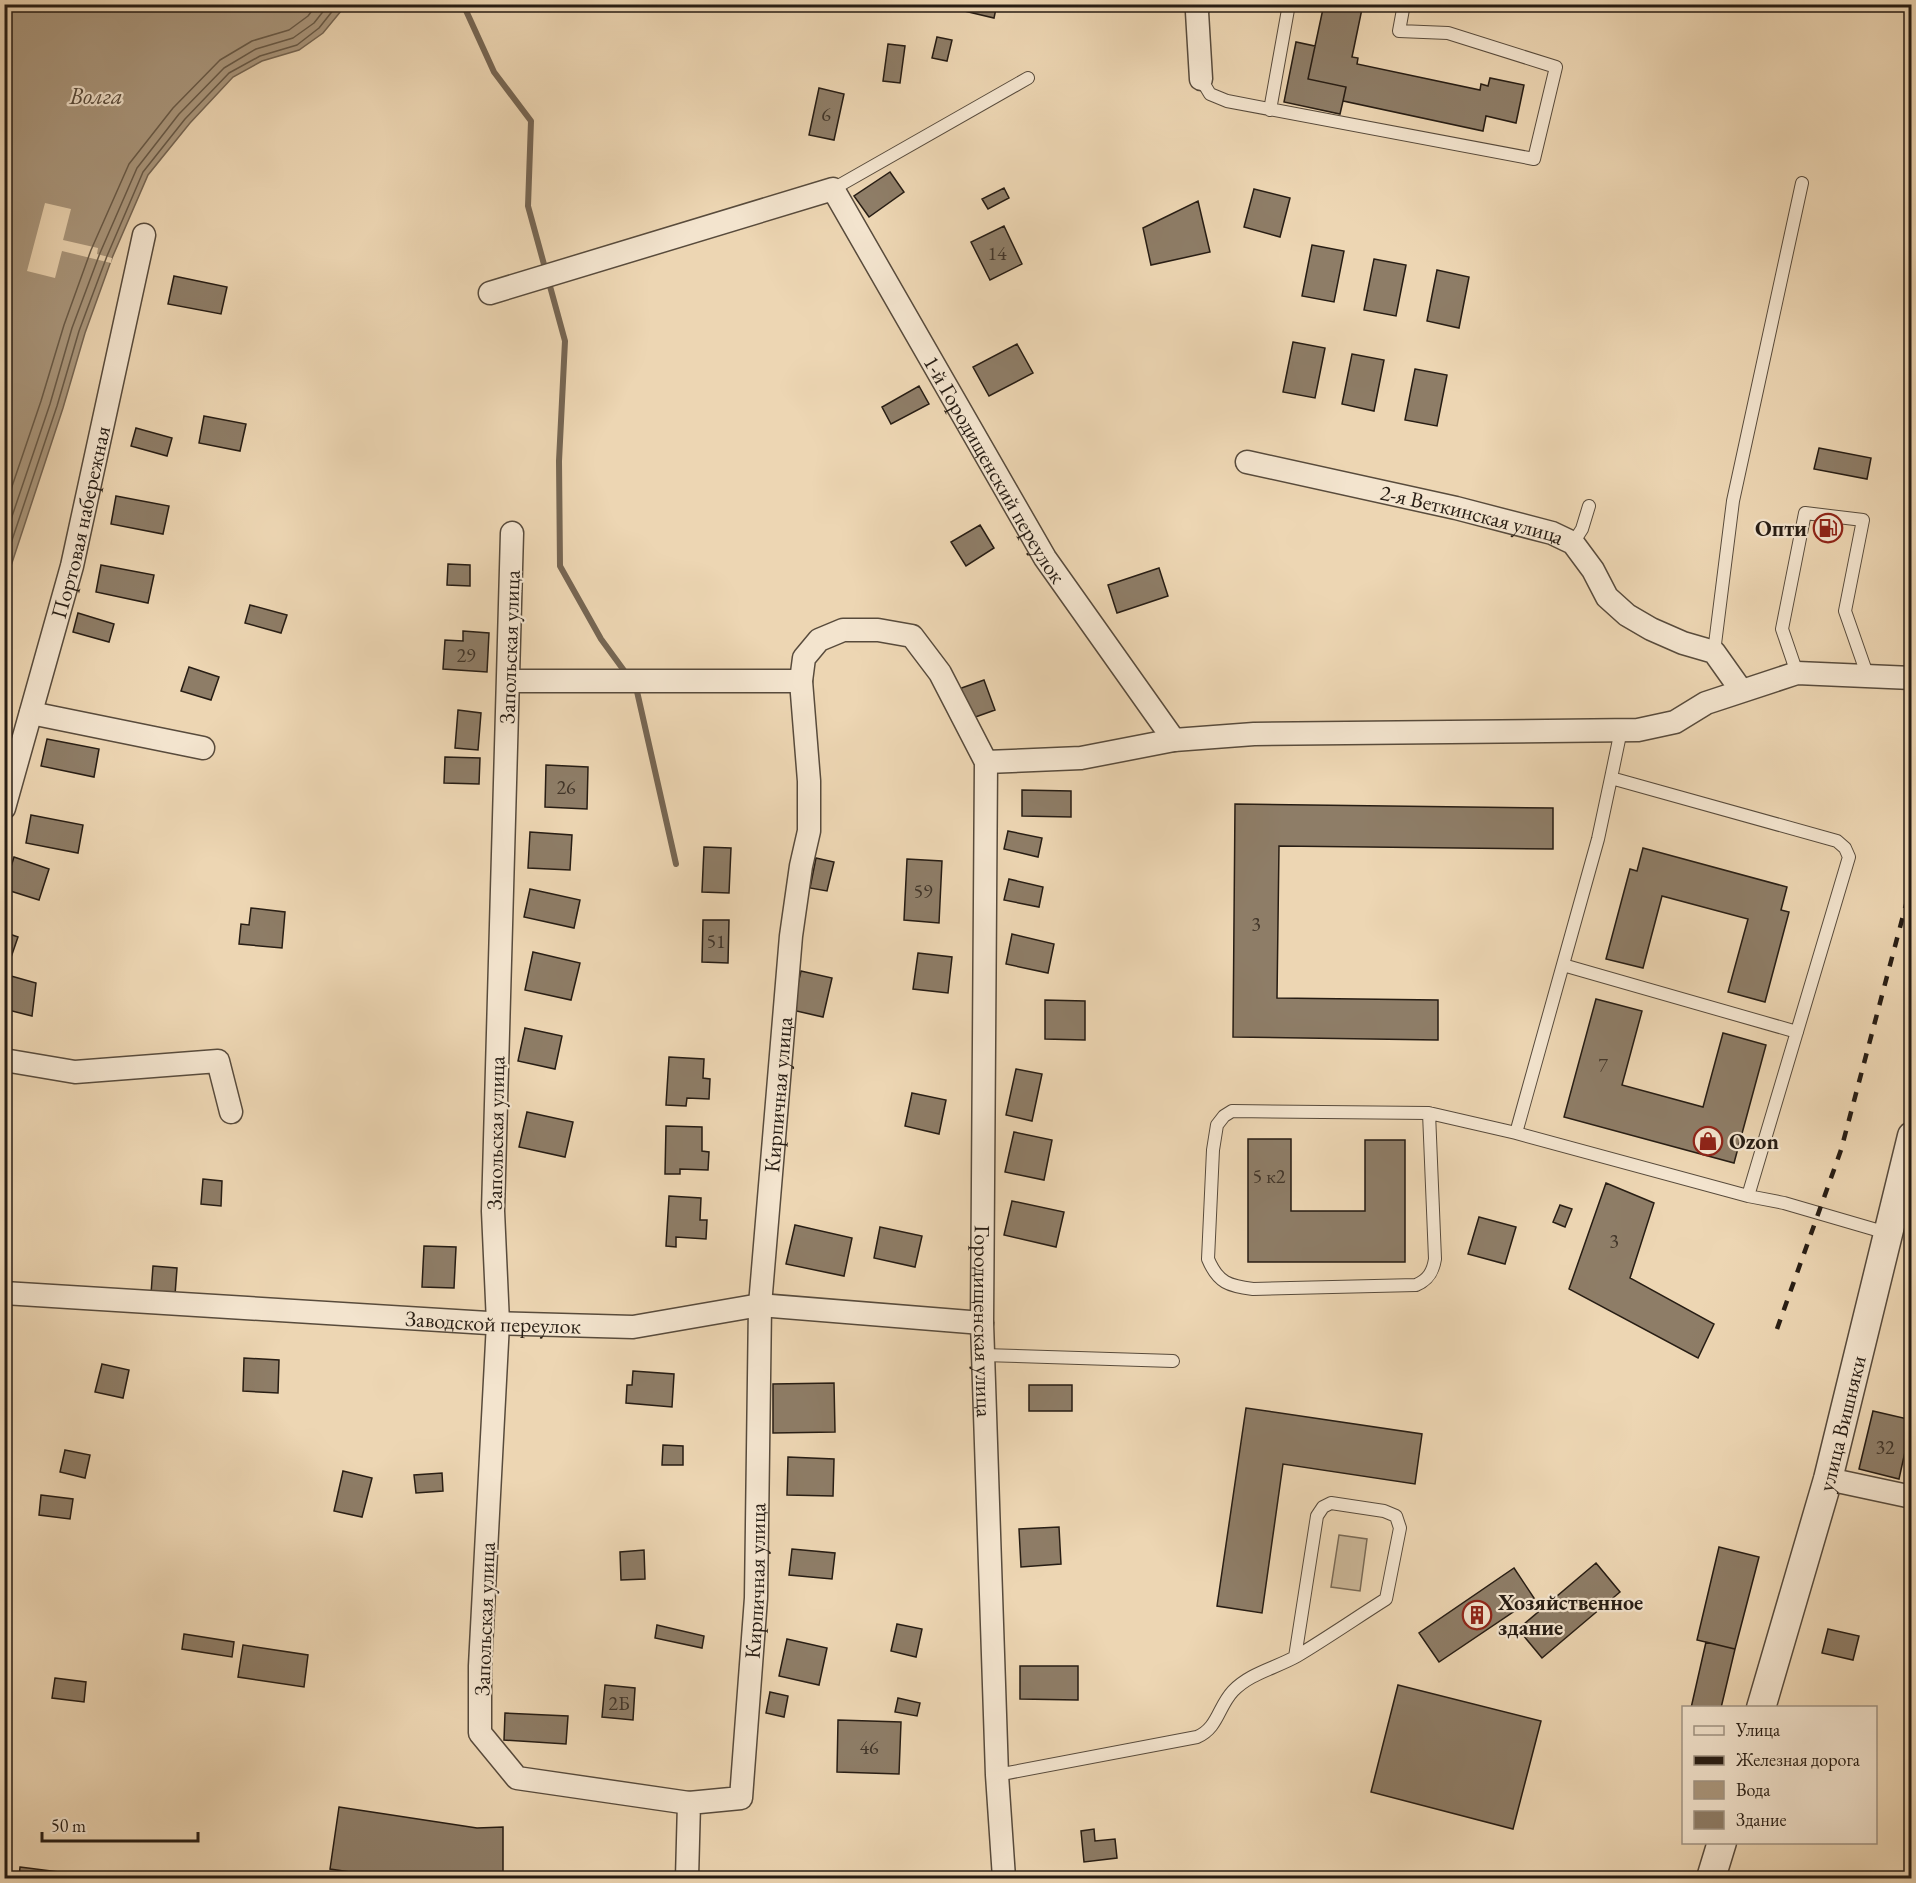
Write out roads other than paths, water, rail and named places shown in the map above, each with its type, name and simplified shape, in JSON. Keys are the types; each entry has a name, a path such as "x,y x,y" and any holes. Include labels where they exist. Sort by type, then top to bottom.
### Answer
{"street":[{"path":"1199,4 1197,12 1201,79"},
{"path":"490,293 833,189"},
{"name":"1-й Городищенский переулок","path":"833,189 1045,558 1174,740"},
{"name":"Портовая набережная","path":"4,808 72,566 144,235"},
{"name":"2-я Веткинская улица","path":"1246,462 1456,508 1552,533 1573,543 1593,570 1607,597 1627,615 1683,643 1714,652"},
{"name":"Запольская улица","path":"512,533 493,1201 498,1323 480,1666 480,1733 517,1778 689,1803"},
{"name":"Кирпичная улица","path":"689,1803 741,1798 756,1598 760,1305 791,936 801,866 809,831 809,781 801,681 804,658 819,640 843,630 879,630 912,636 940,673 986,762"},
{"path":"1714,652 1741,690"},
{"path":"986,762 1081,758 1174,740 1254,734 1638,730 1675,722 1706,703 1797,673 1911,678"},
{"path":"509,681 801,681"},
{"path":"31,714 203,748"},
{"name":"Городищенская улица","path":"986,762 982,1323 997,1775 1004,1878"},
{"path":"4,1060 75,1072 219,1060 231,1112"},
{"name":"улица Вишняки","path":"1761,1706 1828,1479 1911,1136"},
{"name":"Заводской переулок","path":"4,1293 498,1323 633,1327 760,1305 982,1323"},
{"path":"1828,1479 1911,1497"},
{"path":"687,1878 689,1803"},
{"path":"1712,1878 1721,1844"}],"lane":[{"path":"1270,110 1289,4"},
{"path":"1201,79 1210,94 1219,98 1270,110 1534,159 1556,67 1448,33 1399,31 1404,4"},
{"path":"833,189 1028,78"},
{"path":"1714,652 1733,501 1802,183"},
{"path":"1573,543 1582,529 1589,506"},
{"path":"1797,673 1782,629 1805,513 1863,520 1845,611 1868,677"},
{"path":"1516,1134 1598,839 1621,730"},
{"path":"1611,778 1837,841 1845,848 1849,857 1748,1196"},
{"path":"1563,965 1797,1032"},
{"path":"1429,1113 1435,1259 1430,1275 1424,1281 1416,1285 1253,1289 1224,1282 1213,1272 1208,1259 1213,1150 1217,1125 1224,1116 1232,1111 1429,1113 1748,1196 1784,1203 1887,1233"},
{"path":"983,1355 1173,1361"},
{"path":"997,1775 1197,1737 1206,1733 1214,1724 1232,1692 1250,1677 1294,1657 1386,1599 1400,1528 1396,1516 1384,1511 1331,1503 1323,1507 1317,1516 1294,1657"}],"water":[{"name":"Волга","path":"5,5 346,5 323,33 299,50 262,61 233,77 190,123 148,175 112,258 85,333 63,408 5,584"}],"waterway":[{"path":"463,4 494,72 531,121 528,206 565,341 559,461 560,566 601,639 628,676"},
{"path":"636,687 676,864"}],"railway":[{"path":"1777,1329 1841,1150 1912,882"}],"place":[{"name":"Опти","path":"1828,528"},
{"name":"Ozon","path":"1708,1141"},
{"name":"Хозяйственное здание","path":"1477,1615"}]}
